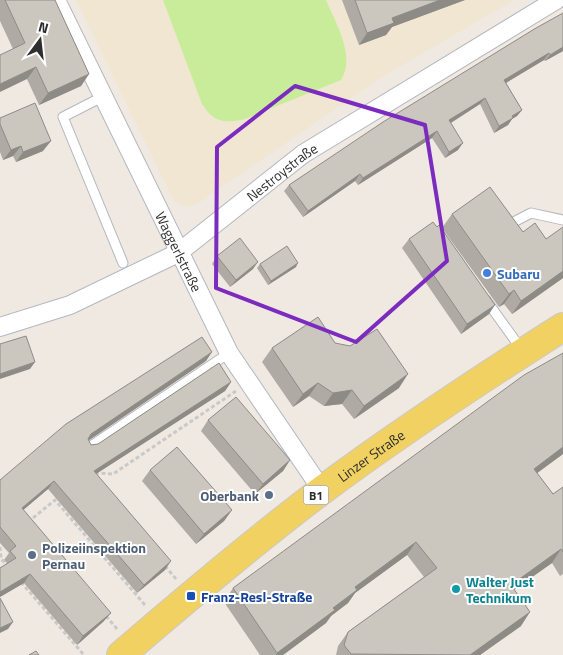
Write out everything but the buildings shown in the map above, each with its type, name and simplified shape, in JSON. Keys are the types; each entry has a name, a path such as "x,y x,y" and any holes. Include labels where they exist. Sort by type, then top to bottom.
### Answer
{"main road":[{"name":"Linzer Straße","path":"126,650 254,542 322,490 523,352 563,327"}],"street":[{"name":"Waggerlstraße","path":"56,0 229,354 322,490"},
{"name":"Nestroystraße","path":"0,327 70,305 178,253 303,154 556,0"}],"lane":[{"path":"104,96 63,117 123,263"},
{"path":"506,226 530,213 563,220"},
{"path":"479,290 523,352"},
{"path":"88,448 229,354"}],"path":[{"path":"92,472 113,474 241,388"},
{"path":"20,528 63,493"},
{"path":"55,500 160,622"},
{"path":"27,523 34,530"},
{"path":"0,547 1,559 14,574"},
{"path":"160,560 191,596"},
{"path":"20,581 84,655"},
{"path":"101,610 126,650"}],"highlighted area":[{"path":"295,86 425,125 447,261 356,342 216,288 217,147"}],"shaded area":[{"path":"76,0 514,0 382,77 197,204 185,206 174,201"}],"green space":[{"path":"163,0 326,0 343,40 346,61 345,71 341,80 245,119 220,120 211,115 202,104"}],"place":[{"name":"Subaru","path":"487,273"},
{"name":"Oberbank","path":"269,495"},
{"name":"Polizeiinspektion Pernau","path":"32,555"},
{"name":"Walter Just Technikum","path":"456,589"},
{"name":"Franz-Resl-Straße","path":"191,596"}]}
